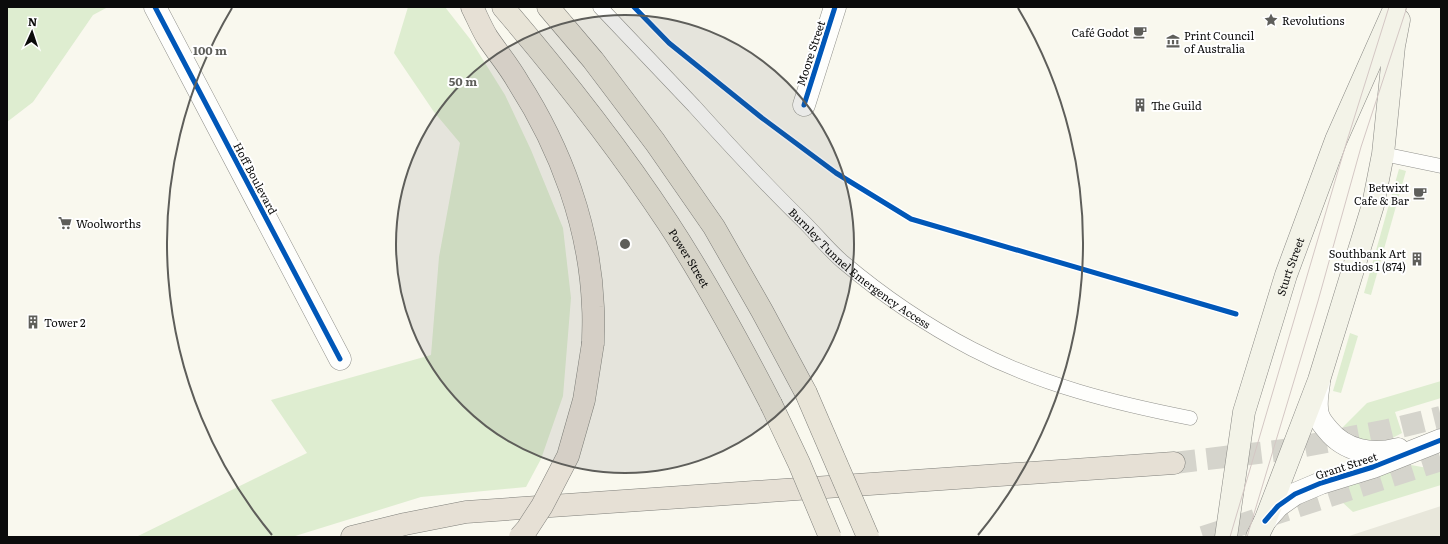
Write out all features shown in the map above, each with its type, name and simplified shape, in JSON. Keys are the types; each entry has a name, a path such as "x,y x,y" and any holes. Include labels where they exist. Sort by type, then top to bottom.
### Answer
{"highway":[{"path":"472,7 486,35 518,82 547,131 566,175 581,226 590,273 594,307 593,343 584,400 568,456 542,506 520,537"},
{"name":"Power Street","path":"503,7 545,56 595,120 668,223 715,301 771,404 799,463 830,537"},
{"path":"548,7 598,66 655,142 714,227 762,311 806,393 868,537"},
{"path":"352,537 405,524 466,512 1174,464"}],"main road":[{"name":"Sturt Street","path":"1226,537 1244,412 1286,275 1336,140 1395,7"},
{"path":"1261,529 1319,380 1372,205 1383,154 1394,46 1401,7"}],"street":[{"name":"Hoff Boulevard","path":"155,7 340,359"},
{"name":"Moore Street","path":"804,105 836,7"},
{"name":"Grant Street","path":"1319,380 1317,408 1320,420 1335,438 1356,450 1388,452 1441,439"},
{"name":"Grant Street","path":"1261,529 1278,506 1295,494 1321,483 1373,467 1441,439"}],"lane":[{"name":"Burnley Tunnel Emergency Access","path":"600,7 682,93 762,181 843,261 923,321 972,349 1018,371 1058,386 1132,406 1190,418"},
{"path":"1383,154 1441,166"}],"green space":[{"path":"7,7 108,7 93,15 33,102 7,122"},
{"path":"408,7 445,7 470,39 505,95 531,150 563,228 571,298 563,396 541,459 526,487 421,497 292,537 136,537 307,453 271,400 431,355 439,257 460,143 434,112 394,53"},
{"path":"1399,169 1406,171 1371,295 1364,293"},
{"path":"1350,333 1358,336 1341,393 1333,391"},
{"path":"1441,381 1441,398 1395,412 1402,433 1395,437 1379,441 1363,440 1355,438 1343,427 1367,403"},
{"path":"1411,465 1433,469 1441,467 1441,485 1353,512 1329,490"}],"shaded area":[{"path":"1441,506 1441,537 1346,537"}],"tunnel":[{"path":"1174,463 1284,450 1388,430 1441,417"},
{"path":"1203,537 1441,460"}],"tram line":[{"path":"1230,537 1346,144 1389,7"},
{"path":"1247,537 1318,301 1361,147 1407,7"}],"cycle path":[{"path":"155,7 340,359"},
{"path":"634,7 669,43 762,118 836,173 911,219 1236,314"},
{"path":"804,105 835,7"},
{"path":"1265,521 1278,506 1295,494 1321,483 1373,467 1441,440"}],"place":[{"name":"Revolutions","path":"1271,20"},
{"name":"Café Godot","path":"1140,32"},
{"name":"Print Council of Australia","path":"1173,41"},
{"name":"The Guild","path":"1140,105"},
{"name":"Betwixt Cafe & Bar","path":"1420,193"},
{"name":"Woolworths","path":"65,223"},
{"name":"Southbank Art Studios 1 (874)","path":"1417,259"},
{"name":"Tower 2","path":"33,322"}]}
